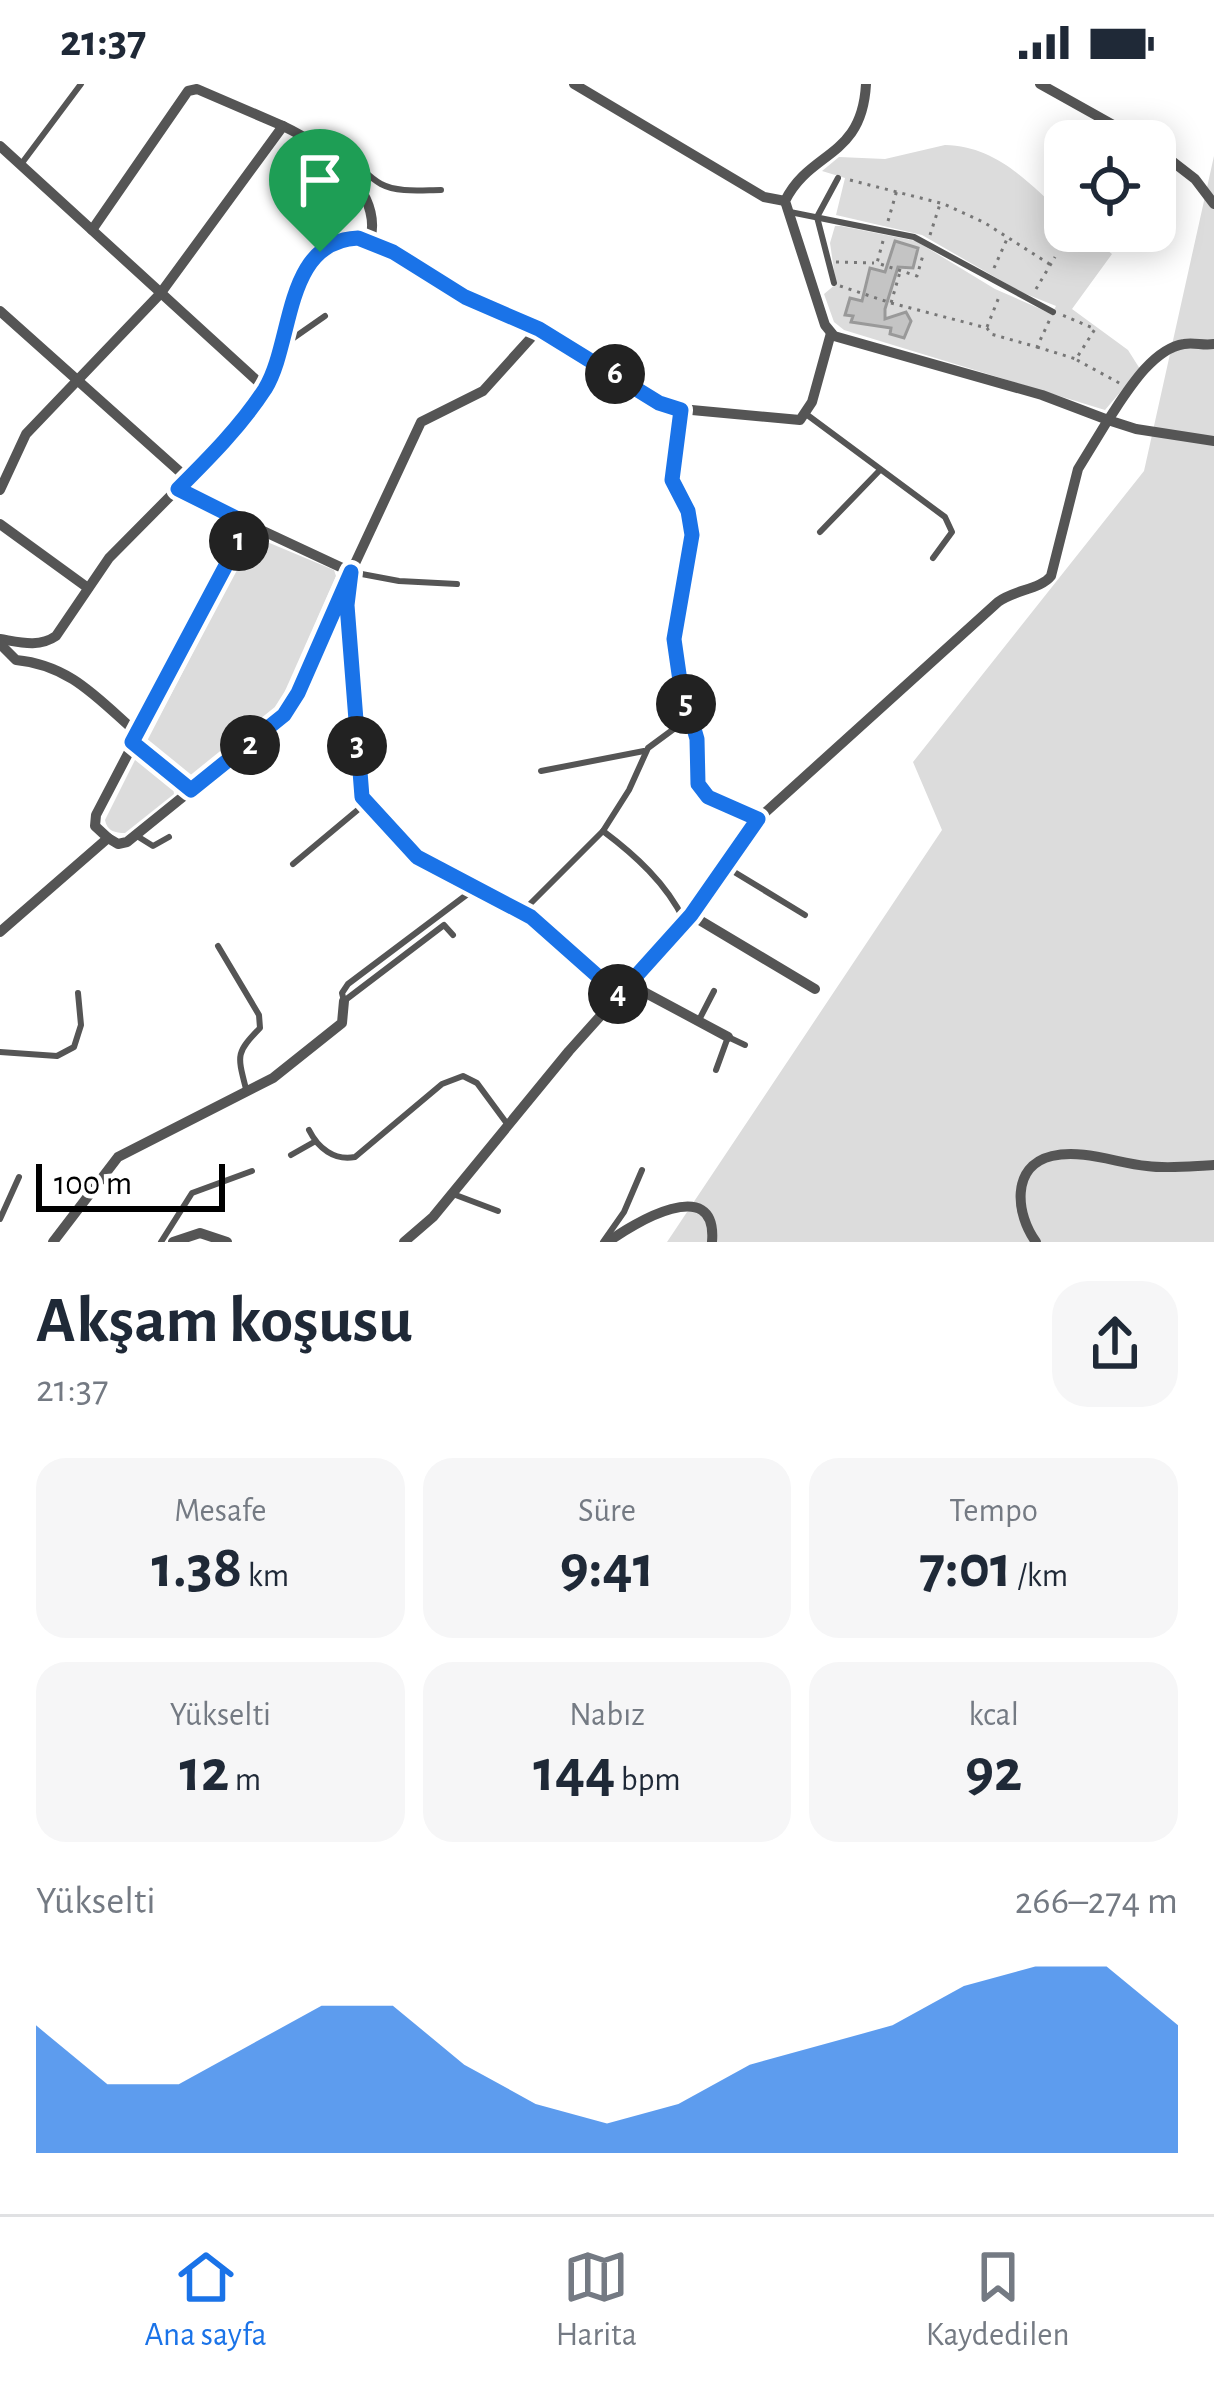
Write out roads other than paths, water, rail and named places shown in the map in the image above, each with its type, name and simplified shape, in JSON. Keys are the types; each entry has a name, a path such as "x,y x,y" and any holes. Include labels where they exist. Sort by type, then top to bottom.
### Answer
{"street":[{"path":"574,84 786,206"},
{"path":"0,642 51,640 109,559 227,438 265,388 300,281 312,259 346,239 370,241 465,297 539,329 659,403 681,410 790,422 806,414 831,333 786,206 801,178 852,135 866,84"},
{"path":"1040,84 1104,120"},
{"path":"92,230 188,91 197,89 283,125 327,153 367,202 374,221 370,241"},
{"path":"0,490 26,434 160,294 283,125"},
{"path":"0,146 265,388"},
{"path":"1176,164 1214,204"},
{"path":"0,310 188,479"},
{"path":"248,524 94,821 108,838 122,844 284,715 421,422 483,392 539,329"},
{"path":"831,333 1042,395 1136,429 1214,441"},
{"path":"404,1242 453,1194 688,918 758,819 998,602 1016,590 1048,581 1078,469 1130,388 1176,346 1214,344"},
{"path":"178,489 351,572"},
{"path":"0,524 88,588"},
{"path":"351,572 347,605 359,790 366,803 417,857 522,912 556,936 619,995"},
{"path":"0,642 16,660 43,662 71,676 191,790"},
{"path":"0,932 108,838"},
{"path":"688,918 815,989"},
{"path":"629,984 728,1037"},
{"path":"53,1242 118,1157 273,1078 342,1023 344,1001"},
{"path":"1036,1242 1022,1216 1019,1192 1027,1174 1042,1160 1064,1155 1152,1167 1214,1165"},
{"path":"605,1242 637,1220 679,1206 704,1215 713,1232 712,1242"},
{"path":"173,1242 200,1233 227,1242"}],"lane":[{"path":"22,163 81,84"},
{"path":"327,153 357,161 389,188 441,190"},
{"path":"834,283 817,217 838,178"},
{"path":"786,206 927,243 1053,312"},
{"path":"279,348 326,316"},
{"path":"681,410 672,480 688,511 692,535 673,631 680,681 697,739 700,789 713,800 758,819"},
{"path":"806,414 951,524 952,532 933,558"},
{"path":"820,532 880,469"},
{"path":"351,572 458,584"},
{"path":"541,771 645,751 690,717"},
{"path":"522,912 603,831 629,790 645,751"},
{"path":"293,864 366,803"},
{"path":"603,831 634,855 688,918"},
{"path":"136,835 153,846 169,837"},
{"path":"726,867 805,915"},
{"path":"344,1001 344,989 358,976 473,890"},
{"path":"344,1001 444,925 453,935"},
{"path":"218,946 259,1015 260,1028 242,1045 238,1056 247,1092"},
{"path":"699,1022 714,991"},
{"path":"0,1052 57,1056 74,1047 80,1025 78,993"},
{"path":"716,1070 728,1037 746,1045"},
{"path":"308,1130 315,1142 339,1157 355,1156 442,1084 463,1076 478,1083 508,1125"},
{"path":"291,1155 315,1142"},
{"path":"605,1242 642,1170"},
{"path":"161,1242 192,1193 252,1171"},
{"path":"0,1220 19,1177"},
{"path":"453,1194 498,1211"}]}
